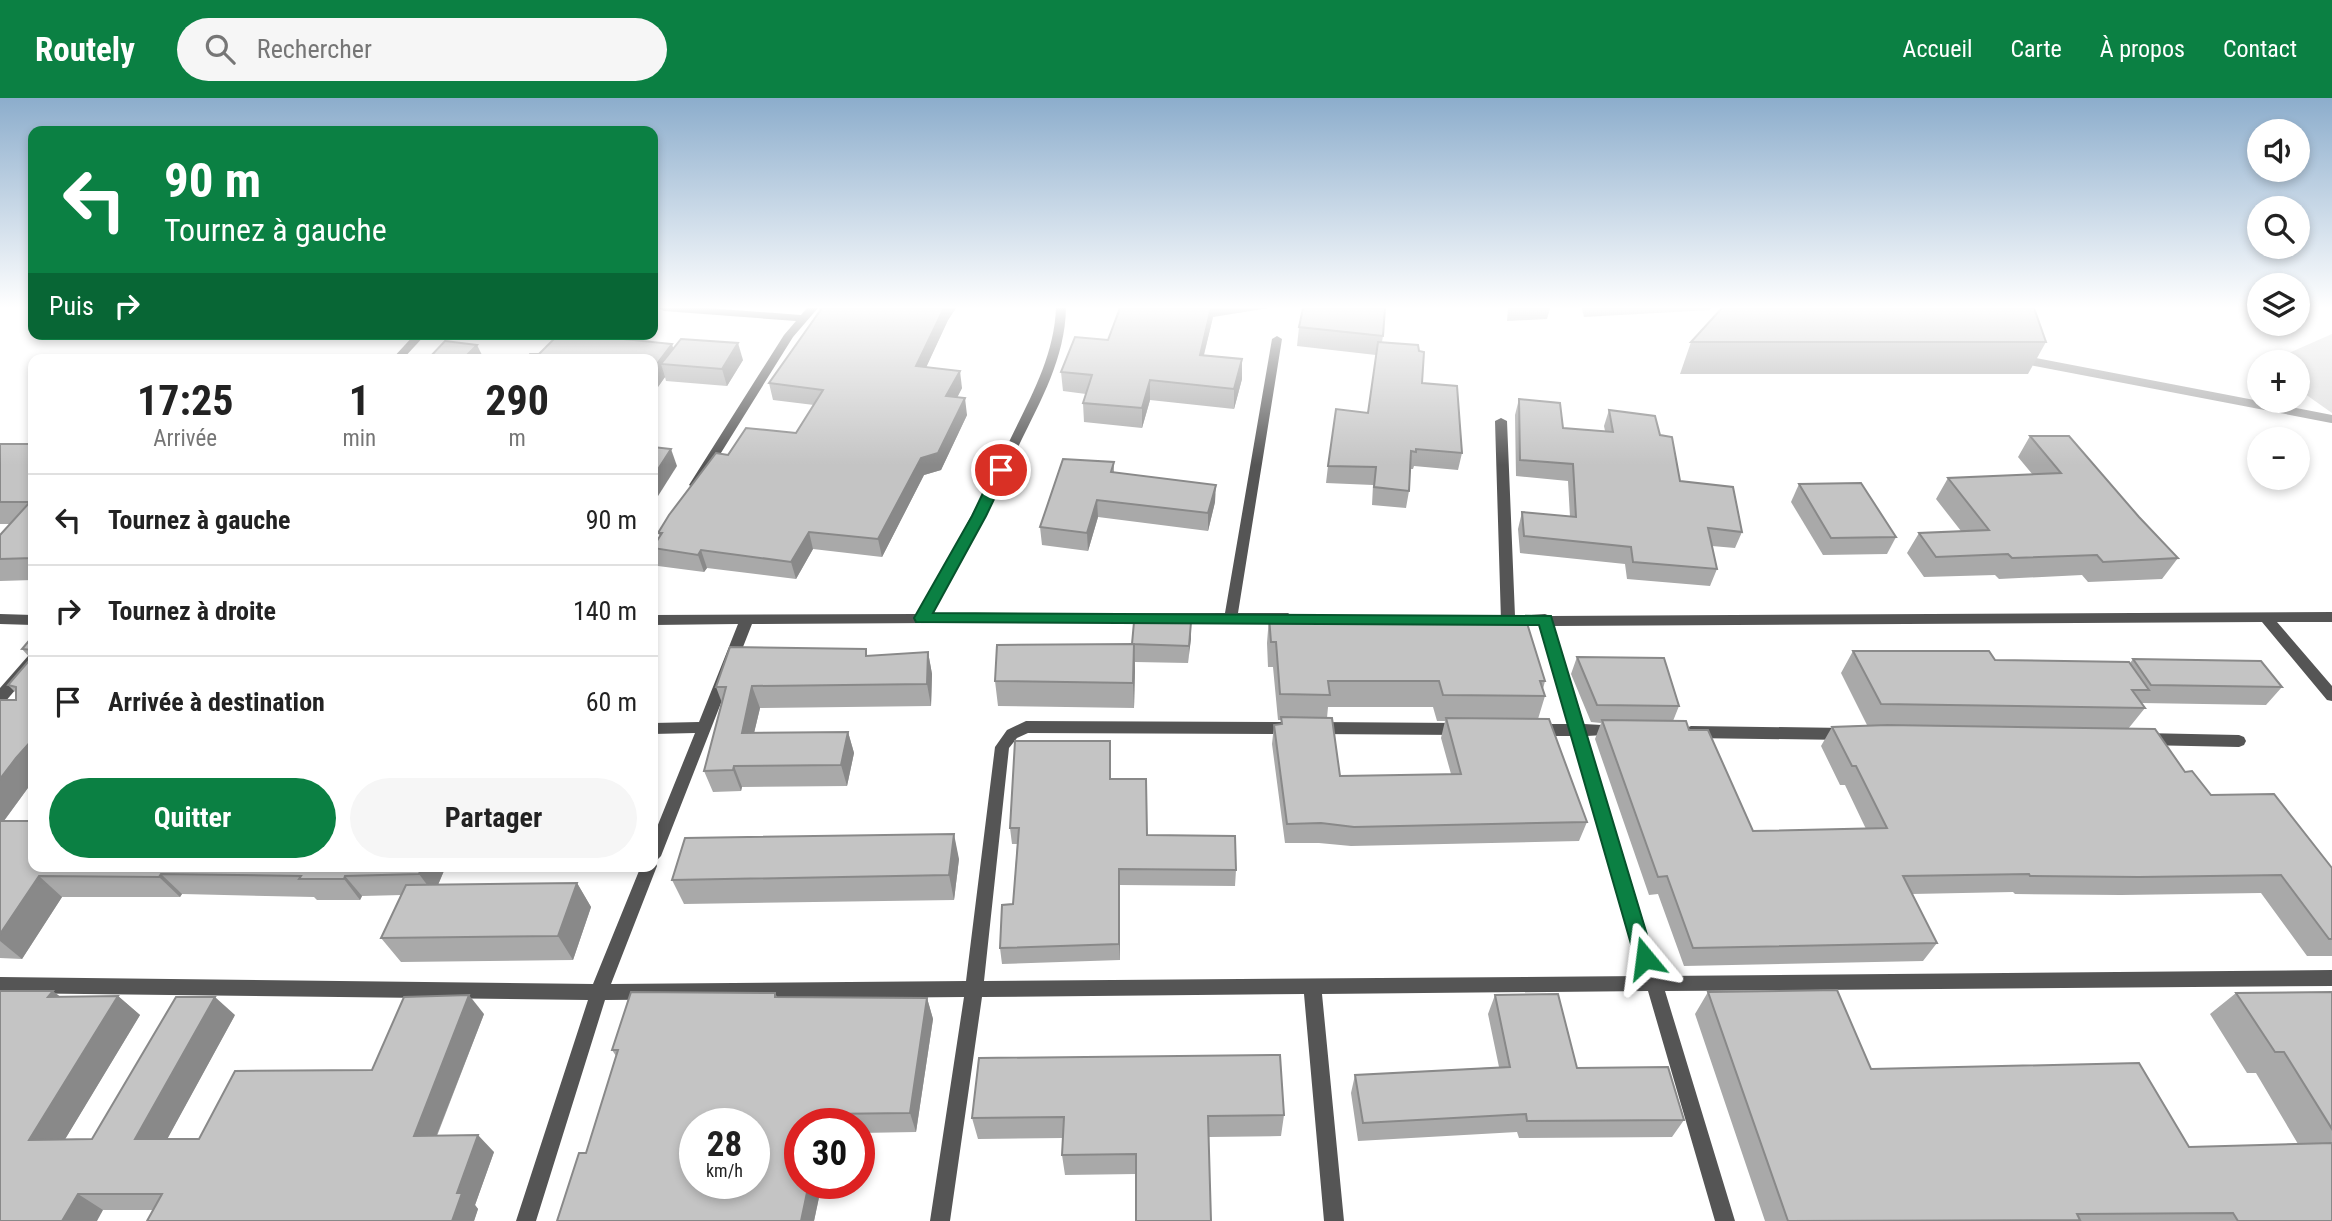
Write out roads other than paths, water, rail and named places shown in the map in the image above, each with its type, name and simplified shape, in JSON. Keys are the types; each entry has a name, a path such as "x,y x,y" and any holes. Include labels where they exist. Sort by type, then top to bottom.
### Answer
{"street":[{"path":"688,496 772,360"},
{"path":"922,618 979,516 1052,360"},
{"path":"1231,617 1274,360"},
{"path":"1501,421 1501,621 2332,617"},
{"path":"2265,617 2332,696"},
{"path":"658,620 1300,618"},
{"path":"0,619 28,620"},
{"path":"658,843 747,620"},
{"path":"1545,620 1724,1221"},
{"path":"0,698 28,666"},
{"path":"658,729 704,727"},
{"path":"940,1221 974,989 1002,747 1012,734 1026,727 1481,729"},
{"path":"1522,730 1633,731"},
{"path":"1674,731 1867,734"},
{"path":"2129,739 2239,741"},
{"path":"526,1221 599,992 647,872"},
{"path":"0,985 599,992 2332,978"},
{"path":"1312,986 1334,1221"}],"waterway":[{"path":"2027,360 2332,419"}]}
